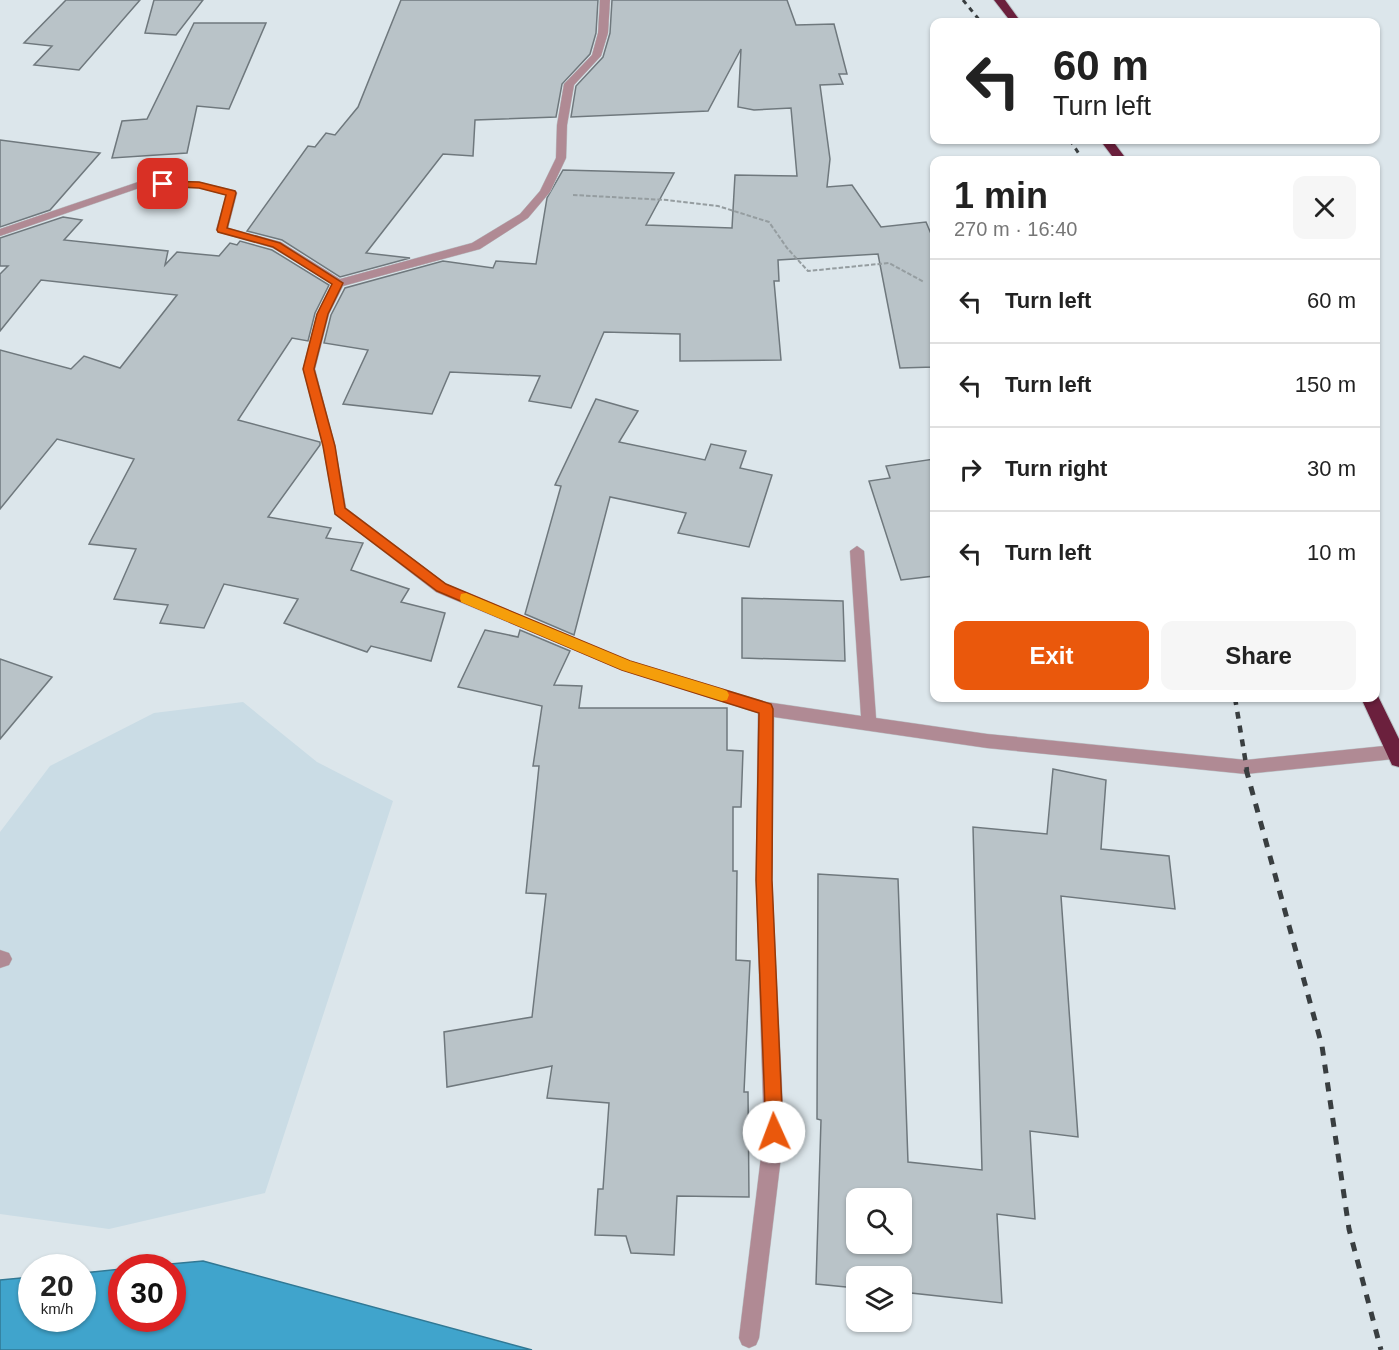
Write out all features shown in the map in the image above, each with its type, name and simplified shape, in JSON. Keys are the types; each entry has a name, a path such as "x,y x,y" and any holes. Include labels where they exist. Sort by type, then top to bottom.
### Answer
{"highway":[{"path":"999,0 1013,18"},
{"path":"1372,702 1397,755"}],"street":[{"path":"0,233 144,183 199,185 232,193 222,230 277,245 338,283 476,246 524,216 545,192 561,158 562,125 569,84 596,56 603,33 604,0"},
{"path":"338,283 323,314 309,369 329,446 340,510 441,588 627,666 766,709 987,741 1246,767 1397,755"},
{"path":"857,551 869,725"},
{"path":"749,1338 774,1132 764,880 766,709"}],"path":[{"path":"545,192 603,198 667,200 718,206 769,222 787,248 808,271 889,263 924,282"}],"shaded area":[{"path":"243,702 317,762 393,801 265,1193 109,1229 0,1214 0,832 50,766 154,713"}],"water":[{"path":"203,1261 532,1350 0,1350 0,1280 18,1278 18,1332 96,1332 96,1272 108,1270 108,1332 186,1332 186,1263"}],"building":[{"path":"66,0 140,0 79,70 34,65 52,46 24,43"},
{"path":"154,0 203,0 176,35 145,33"},
{"path":"401,0 598,0 596,33 590,54 562,84 556,117 475,120 473,156 443,154 366,253 410,258 340,277 282,240 247,231 308,146 315,147 326,133 335,135 358,107"},
{"path":"612,0 787,0 796,25 834,24 847,74 839,74 843,84 820,85 830,159 827,187 852,185 881,227 926,222 930,232 930,367 900,368 878,254 778,260 779,281 774,281 781,360 680,361 680,334 604,332 571,408 529,401 540,376 450,372 432,414 343,404 368,350 324,343 331,315 345,288 443,261 493,268 496,261 536,264 547,198 563,170 674,173 646,225 732,228 735,175 797,176 791,108 754,110 738,107 741,49 708,111 571,117 576,86 603,57 610,33"},
{"path":"194,23 266,23 229,109 197,106 187,153 112,158 122,121 147,119"},
{"path":"0,140 100,153 50,210 0,227"},
{"path":"63,217 82,220 64,240 168,251 165,265 177,252 219,256 230,243 237,245 240,241 272,250 329,285 315,313 308,341 292,338 238,420 320,442 268,517 331,528 326,538 363,543 351,570 409,589 401,602 445,613 431,661 371,646 367,652 284,623 298,599 224,584 204,628 160,623 168,605 114,599 136,549 89,544 134,459 57,439 0,509 0,350 71,369 84,356 120,368 177,295 41,280 0,331 0,274 8,266 0,266 0,238"},
{"path":"596,399 638,411 619,442 705,460 711,444 746,451 740,468 772,475 749,547 678,533 686,513 610,497 574,635 525,614 561,486 555,485"},
{"path":"930,460 930,576 901,580 869,481 890,478 886,466"},
{"path":"742,598 843,601 845,661 742,658"},
{"path":"485,630 518,637 520,630 570,651 554,685 582,686 579,708 727,708 727,750 743,751 741,807 733,807 733,871 737,871 736,960 750,961 744,1092 748,1092 749,1197 677,1196 674,1255 631,1253 626,1236 595,1235 598,1189 603,1189 609,1103 547,1098 552,1066 447,1087 444,1032 532,1017 546,894 526,893 539,766 533,766 542,706 458,687"},
{"path":"0,659 52,677 0,739"},
{"path":"1053,769 1106,780 1101,849 1169,856 1175,909 1061,896 1078,1137 1030,1131 1035,1219 997,1214 1002,1303 912,1293 912,1266 846,1266 846,1287 816,1284 821,1120 817,1119 818,874 898,879 908,1162 982,1170 973,827 1047,834"}],"railway":[{"path":"963,0 978,18"},
{"path":"1073,144 1080,156"},
{"path":"1236,702 1247,770"},
{"path":"1246,769 1322,1046 1349,1229 1381,1350"}],"slow traffic":[{"path":"466,598 627,666 722,695"}],"route":[{"path":"163,184 199,185 232,193 222,230 277,245 338,283 323,314 309,369 329,446 340,510 441,588 627,666 766,709 764,880 774,1132"}]}
